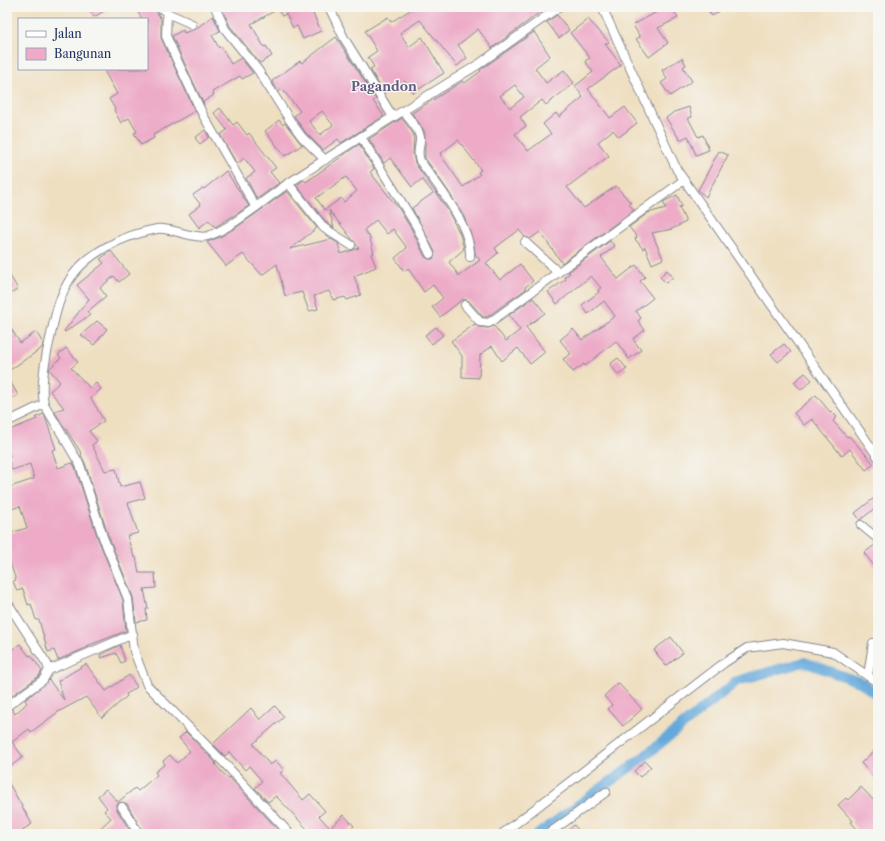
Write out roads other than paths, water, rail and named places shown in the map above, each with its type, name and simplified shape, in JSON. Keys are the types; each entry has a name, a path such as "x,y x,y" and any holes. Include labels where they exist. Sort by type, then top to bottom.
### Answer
{"street":[{"path":"160,7 167,13 192,24"},
{"path":"215,7 225,29 258,70 302,137 325,160"},
{"path":"329,7 344,38 393,116"},
{"path":"290,834 225,764 147,685 134,651 128,599 102,537 80,465 44,404 42,393 47,351 56,310 67,283 79,268 96,253 136,234 160,229 206,236 228,226 288,183 478,64 559,7"},
{"path":"602,7 638,82 667,150 684,180 878,457"},
{"path":"167,13 166,36 203,115 255,206"},
{"path":"403,111 419,132 420,142 417,154 420,161 449,200 470,242 470,257"},
{"path":"361,137 417,227 430,254"},
{"path":"465,305 480,322 489,323 684,180"},
{"path":"288,183 324,228 351,245"},
{"path":"525,242 558,272"},
{"path":"7,422 44,404"},
{"path":"861,525 878,539"},
{"path":"7,602 47,664 49,670"},
{"path":"7,706 44,680 49,670 133,634"},
{"path":"502,834 724,663 747,648 783,643 833,652 877,682"},
{"path":"868,676 873,643"},
{"path":"548,834 606,792"},
{"path":"122,807 139,834"}],"waterway":[{"path":"538,834 640,760 737,681 804,662 862,683 878,696"}],"district":[{"name":"Pagandon","path":"384,86"}]}
